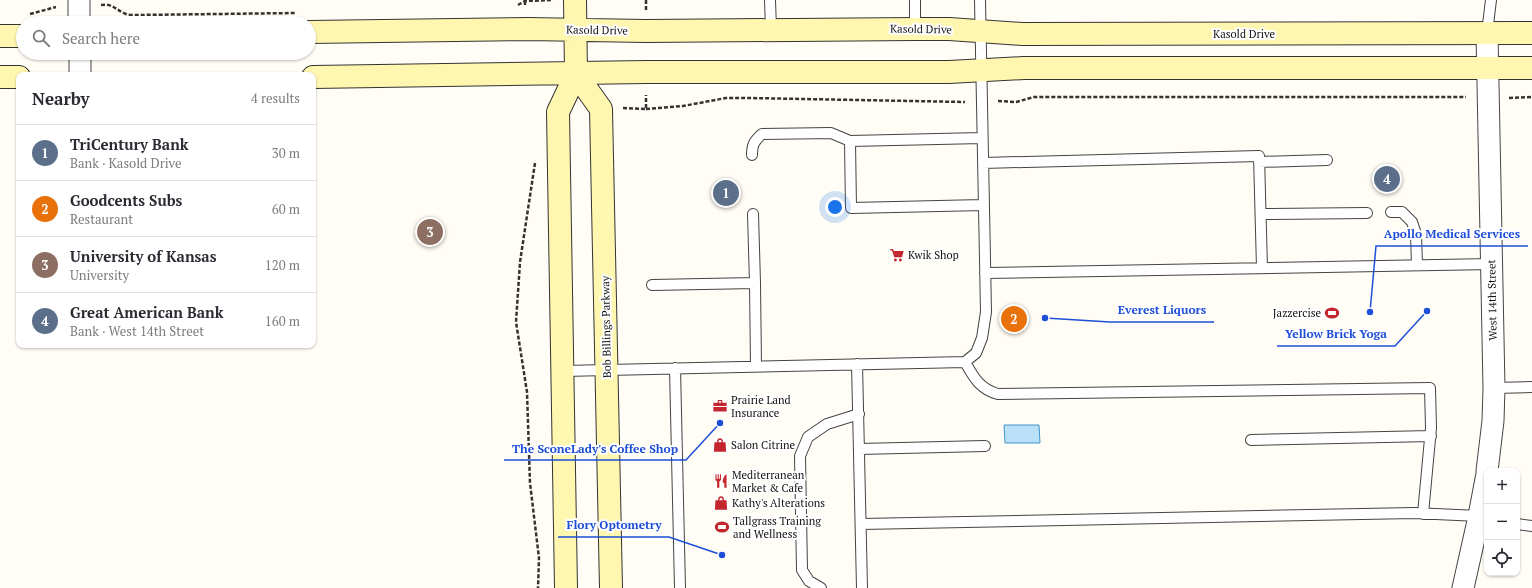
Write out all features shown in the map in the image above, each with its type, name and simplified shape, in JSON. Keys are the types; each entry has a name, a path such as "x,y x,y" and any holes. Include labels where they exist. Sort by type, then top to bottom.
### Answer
{"main road":[{"path":"566,588 558,112 576,74 575,0"},
{"name":"Kasold Drive","path":"316,22 646,31 949,29 1022,34 1532,33"},
{"path":"0,36 16,36"},
{"path":"316,77 949,72 1024,68 1532,68"},
{"name":"Bob Billings Parkway","path":"576,74 601,109 612,588"},
{"path":"0,77 16,77"}],"street":[{"name":"West 14th Street","path":"1487,33 1494,388 1493,421 1487,468"},
{"path":"80,60 80,72"},
{"name":"West 14th Street","path":"1463,588 1482,520 1484,501"}],"lane":[{"path":"770,0 771,29"},
{"path":"915,0 915,29"},
{"path":"563,371 965,362 976,353 982,338 986,312 980,0"},
{"path":"1487,33 1491,0"},
{"path":"752,155 752,146 762,134 832,133 850,140 982,138"},
{"path":"850,140 851,208 983,205"},
{"path":"983,163 1259,156 1262,268"},
{"path":"1259,162 1328,160"},
{"path":"1391,212 1402,212 1412,222 1416,234 1417,265"},
{"path":"1261,214 1367,213"},
{"path":"753,214 756,366"},
{"path":"985,273 1491,264"},
{"path":"652,285 755,283"},
{"path":"965,362 975,379 987,391 998,394 1430,388 1430,436 1423,514"},
{"path":"857,364 862,588"},
{"path":"675,368 680,588"},
{"path":"1494,388 1532,387"},
{"path":"822,588 809,581 802,570 800,456 808,437 827,424 858,414"},
{"path":"1251,440 1430,436"},
{"path":"859,449 985,446"},
{"path":"861,524 1423,514 1482,520"},
{"path":"1520,524 1532,526"}],"path":[{"path":"514,8 525,1 559,0"},
{"path":"28,14 53,7 79,10 105,5 117,8 124,14 160,16"},
{"path":"646,93 646,108"},
{"path":"620,108 683,106 726,98 1016,102 1034,97 1532,97"},
{"path":"536,158 520,262 516,322 527,392 530,483 539,558 538,588"}],"water":[{"path":"1004,425 1039,425 1040,443 1005,443"}],"place":[{"name":"Great American Bank","path":"1387,179"},
{"name":"TriCentury Bank","path":"726,193"},
{"name":"University of Kansas","path":"430,232"},
{"name":"Kwik Shop","path":"897,255"},
{"name":"Yellow Brick Yoga","path":"1427,311"},
{"name":"Apollo Medical Services","path":"1370,312"},
{"name":"Jazzercise","path":"1332,313"},
{"name":"Everest Liquors","path":"1045,318"},
{"name":"Goodcents Subs","path":"1014,319"},
{"name":"Prairie Land Insurance","path":"720,406"},
{"name":"The SconeLady's Coffee Shop","path":"720,423"},
{"name":"Salon Citrine","path":"720,445"},
{"name":"Mediterranean Market & Cafe","path":"721,481"},
{"name":"Kathy's Alterations","path":"721,503"},
{"name":"Tallgrass Training and Wellness","path":"722,527"},
{"name":"Flory Optometry","path":"722,555"}]}
